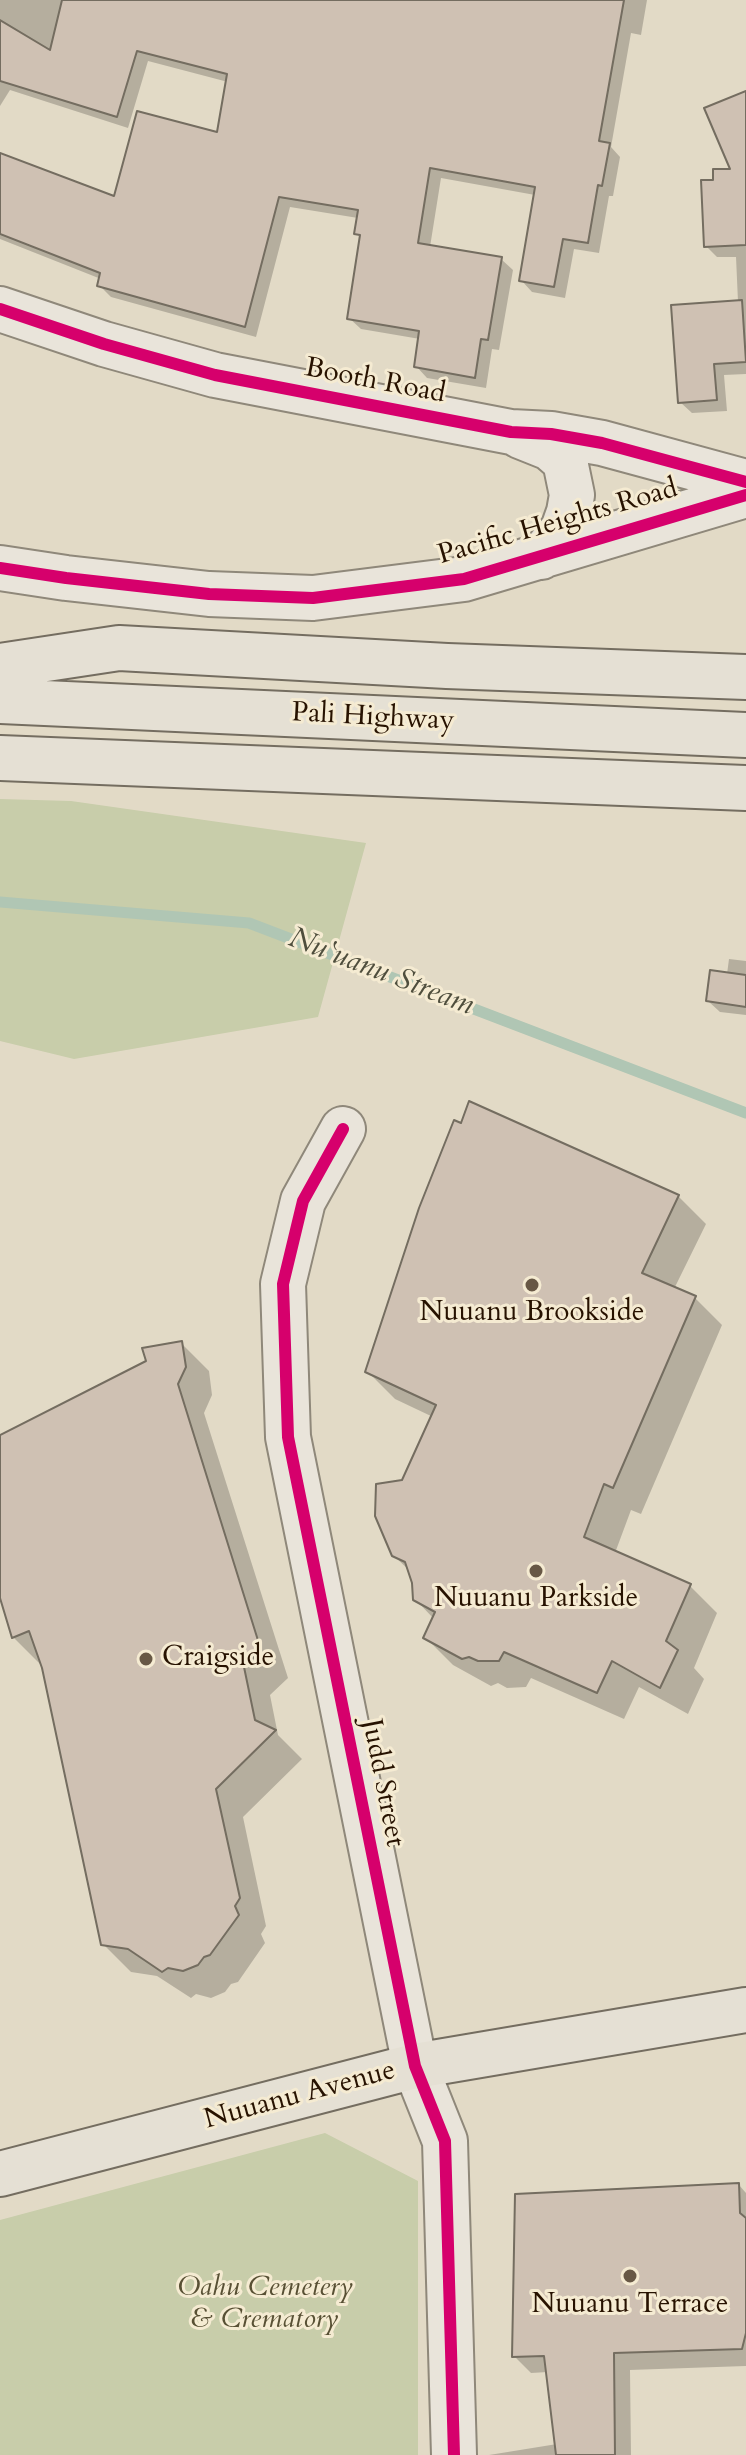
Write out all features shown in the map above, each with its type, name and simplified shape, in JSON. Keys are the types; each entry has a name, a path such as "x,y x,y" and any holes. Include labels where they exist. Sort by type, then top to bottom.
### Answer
{"main road":[{"path":"0,666 119,648 447,666 746,677"},
{"name":"Pali Highway","path":"0,701 746,735"},
{"name":"Pali Highway","path":"0,758 746,788"},
{"name":"Nuuanu Avenue","path":"0,2174 415,2066 746,2010"}],"street":[{"name":"Booth Road","path":"0,309 104,344 215,375 511,432 551,434 602,443 746,482"},
{"path":"511,432 550,448 565,461 572,495 569,512 563,529 541,557"},
{"name":"Pacific Heights Road","path":"0,568 209,594 313,598 464,579 746,495"},
{"name":"Judd Street","path":"343,1129 303,1201 283,1284 288,1437 415,2066 445,2141 454,2455"}],"green space":[{"path":"0,799 71,801 366,843 318,1017 74,1059 0,1041"},
{"name":"Oahu Cemetery & Crematory","path":"325,2133 418,2181 418,2455 0,2455 0,2220"}],"building":[{"path":"62,0 624,0 599,141 610,143 602,186 598,185 588,243 563,239 554,287 519,281 535,187 430,168 418,243 502,257 488,340 481,339 475,378 414,367 419,331 347,319 360,235 354,234 358,210 279,197 245,327 97,286 100,273 0,234 0,153 114,196 137,111 217,132 227,74 137,51 117,117 0,81 0,20 50,50"},
{"path":"746,91 746,245 704,247 701,180 713,180 713,169 730,169 704,108"},
{"path":"742,300 746,362 714,364 717,400 678,403 671,305"},
{"path":"710,970 746,975 746,1007 706,1001"},
{"name":"Nuuanu Brookside","path":"469,1101 679,1195 642,1273 696,1296 613,1488 604,1484 584,1537 691,1584 666,1641 678,1650 660,1688 612,1661 597,1693 504,1652 499,1661 462,1659 423,1638 435,1612 413,1600 412,1583 405,1562 392,1556 375,1516 376,1484 402,1480 436,1405 365,1372 419,1208 454,1120 461,1123"},
{"name":"Craigside","path":"182,1341 186,1367 178,1384 261,1650 244,1667 255,1720 276,1730 216,1789 240,1898 235,1906 239,1915 210,1955 198,1965 183,1971 168,1968 162,1972 128,1949 101,1945 42,1668 29,1631 12,1638 0,1598 0,1435 146,1361 142,1348"},
{"name":"Nuuanu Terrace","path":"739,2183 740,2213 746,2218 746,2333 742,2349 614,2353 615,2455 556,2455 544,2356 512,2357 515,2194"}],"waterway":[{"name":"Nuʻuanu Stream","path":"0,902 249,923 746,1113"}],"cycle path":[{"path":"0,309 104,344 215,375 511,432 551,434 602,443 746,482"},
{"path":"0,568 209,594 313,598 464,579 746,495"},
{"path":"343,1129 303,1201 283,1284 288,1437 415,2066 445,2141 454,2455"}],"place":[{"name":"Nuuanu Brookside","path":"532,1285"},
{"name":"Nuuanu Parkside","path":"536,1571"},
{"name":"Craigside","path":"146,1659"},
{"name":"Nuuanu Terrace","path":"630,2276"}]}
